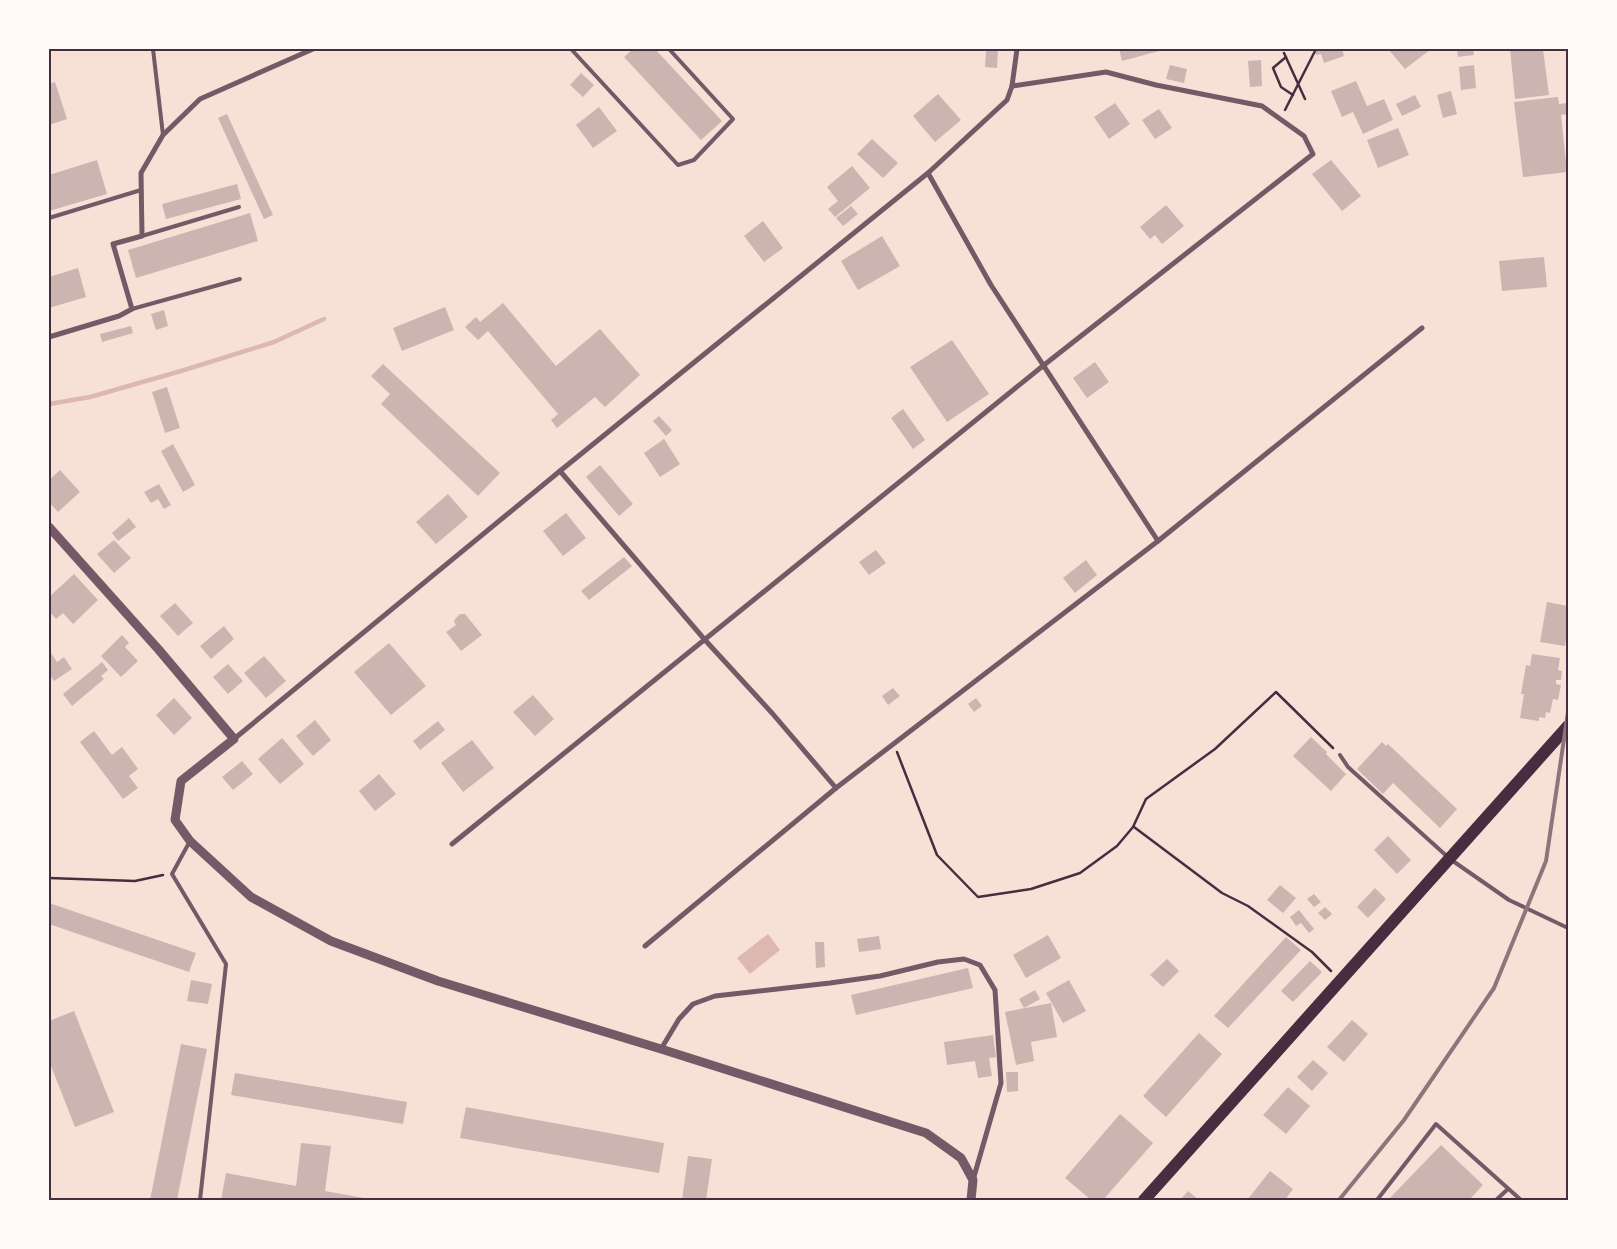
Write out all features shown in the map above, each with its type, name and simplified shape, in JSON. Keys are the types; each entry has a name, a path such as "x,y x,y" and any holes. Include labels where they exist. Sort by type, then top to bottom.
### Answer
{"main road":[{"path":"1144,1200 1568,726"}],"street":[{"path":"49,337 118,316 132,309 113,244 142,236 141,173 163,135 200,99 313,49"},
{"path":"973,1180 961,1158 926,1133 662,1049 438,981 331,941 251,898 190,841 174,820 181,781 560,471 928,174 1007,100 1012,86 1017,49"},
{"path":"452,844 1044,365 1313,154 1304,136 1262,106 1156,85 1106,72 1012,86"},
{"path":"928,174 991,285 1158,541"},
{"path":"645,946 836,788 1158,541 1422,328"},
{"path":"560,471 705,640 772,713 836,788"},
{"path":"49,527 159,650 234,739"},
{"path":"662,1049 679,1018 693,1004 715,996 872,977 938,962 964,959 980,965 995,990 1001,1083 973,1180 971,1200"}],"lane":[{"path":"153,49 163,135"},
{"path":"571,49 678,165 694,160 733,119 669,49"},
{"path":"49,218 141,190"},
{"path":"142,236 239,207"},
{"path":"132,309 240,279"},
{"path":"1340,755 1348,767 1450,859 1509,900 1568,928"},
{"path":"190,841 172,874 226,964 200,1200"},
{"path":"1377,1200 1436,1124 1521,1200"},
{"path":"1496,1200 1508,1189"}],"path":[{"path":"1286,109 1315,51"},
{"path":"1284,53 1305,99"},
{"path":"1286,57 1273,68 1281,87 1293,95"},
{"path":"894,744 937,855 978,897 1031,889 1080,873 1116,846 1133,827 1146,799 1215,749 1276,692 1340,755"},
{"path":"1133,827 1222,893 1248,906 1312,952 1341,980"},
{"path":"49,878 135,881 172,874"}],"shaded area":[{"path":"768,934 780,950 750,974 737,958"}],"building":[{"path":"633,49 655,49 722,121 701,140 624,57"},
{"path":"986,49 998,49 997,68 985,67"},
{"path":"1119,49 1158,49 1159,51 1122,61"},
{"path":"1314,49 1342,49 1344,56 1324,63 1321,54 1316,55"},
{"path":"1388,49 1431,49 1405,69"},
{"path":"1457,49 1473,49 1474,55 1458,57"},
{"path":"1510,49 1543,49 1549,95 1515,99"},
{"path":"1261,60 1262,86 1250,87 1248,61"},
{"path":"1170,65 1187,69 1184,83 1166,79"},
{"path":"1474,65 1476,88 1461,90 1459,67"},
{"path":"581,73 594,85 583,97 570,85"},
{"path":"1356,81 1367,106 1384,99 1393,120 1363,134 1353,112 1342,117 1331,91"},
{"path":"55,82 67,119 49,125 49,84"},
{"path":"1451,91 1457,114 1443,118 1437,95"},
{"path":"938,94 961,120 935,142 913,116"},
{"path":"1415,95 1421,107 1402,116 1396,104"},
{"path":"1558,97 1559,104 1568,103 1568,114 1561,115 1567,172 1523,177 1514,102"},
{"path":"1115,103 1130,124 1109,139 1094,117"},
{"path":"599,107 617,131 593,148 576,125"},
{"path":"1159,109 1172,128 1155,139 1142,120"},
{"path":"227,114 273,215 264,219 218,118"},
{"path":"1398,128 1409,155 1378,168 1367,140"},
{"path":"872,139 898,163 883,178 857,154"},
{"path":"97,160 107,194 49,211 49,175"},
{"path":"1331,160 1361,196 1342,211 1312,174"},
{"path":"852,166 870,188 835,217 828,209 838,201 827,187"},
{"path":"237,184 241,199 166,219 162,204"},
{"path":"1166,205 1184,226 1162,244 1155,235 1150,239 1140,227"},
{"path":"851,206 858,214 843,226 836,218"},
{"path":"250,213 258,241 136,278 128,250"},
{"path":"763,221 783,248 764,262 744,236"},
{"path":"882,236 900,266 858,290 841,261"},
{"path":"1544,257 1547,287 1502,291 1499,261"},
{"path":"78,268 86,297 49,308 49,277"},
{"path":"503,303 556,366 600,329 640,375 605,407 595,397 557,428 551,420 558,414 488,331 478,340 465,327 476,317 480,322"},
{"path":"445,307 454,330 402,351 393,328"},
{"path":"164,310 168,326 156,330 151,314"},
{"path":"131,326 133,333 102,342 100,334"},
{"path":"952,340 989,394 947,422 910,367"},
{"path":"1095,362 1109,382 1087,398 1073,378"},
{"path":"383,364 500,473 478,496 381,404 390,394 371,376"},
{"path":"167,387 180,428 165,433 152,392"},
{"path":"903,409 925,440 913,449 891,418"},
{"path":"659,416 672,430 666,436 653,421"},
{"path":"664,439 680,464 660,477 644,453"},
{"path":"173,444 195,485 183,492 161,451"},
{"path":"600,465 633,504 619,516 586,477"},
{"path":"60,470 80,492 58,512 49,502 49,480"},
{"path":"159,484 171,505 164,509 158,499 151,503 144,492"},
{"path":"448,494 468,517 436,544 416,522"},
{"path":"566,513 586,538 563,556 543,531"},
{"path":"129,518 136,527 118,541 112,533"},
{"path":"114,540 131,558 114,573 97,554"},
{"path":"876,550 886,563 869,575 859,562"},
{"path":"624,557 632,566 589,600 581,591"},
{"path":"1086,560 1097,575 1075,593 1063,578"},
{"path":"74,574 98,600 73,624 63,613 56,619 49,611 49,597"},
{"path":"1547,602 1568,606 1565,646 1540,642"},
{"path":"175,603 193,623 178,636 160,616"},
{"path":"460,614 465,614 482,635 461,651 446,632 456,625 455,619"},
{"path":"224,626 234,639 211,659 200,646"},
{"path":"122,635 129,643 125,647 138,661 121,677 101,656"},
{"path":"389,643 426,686 391,715 354,672"},
{"path":"49,650 57,662 64,657 72,669 54,681 49,674"},
{"path":"1532,654 1560,658 1558,670 1562,671 1561,680 1556,680 1556,684 1561,685 1558,700 1553,699 1550,713 1546,712 1545,718 1539,717 1539,721 1520,718 1524,694 1521,694 1526,665 1530,666"},
{"path":"264,656 286,681 266,698 244,673"},
{"path":"102,662 108,670 101,676 104,679 72,706 63,694"},
{"path":"228,664 243,681 228,694 213,677"},
{"path":"893,688 900,696 888,705 882,696"},
{"path":"533,695 554,719 535,736 513,712"},
{"path":"174,698 192,718 174,735 156,715"},
{"path":"976,698 982,706 974,712 968,704"},
{"path":"315,720 331,740 313,756 296,736"},
{"path":"438,721 445,730 420,750 413,741"},
{"path":"94,731 112,755 122,747 138,769 129,776 138,788 123,799 80,742"},
{"path":"1311,737 1346,774 1331,791 1293,756"},
{"path":"282,738 304,764 280,784 258,759"},
{"path":"472,740 494,768 463,792 441,763"},
{"path":"1382,742 1386,746 1388,744 1457,809 1440,828 1393,783 1383,794 1357,769"},
{"path":"242,761 253,774 233,790 222,777"},
{"path":"379,774 396,794 375,811 359,791"},
{"path":"1388,836 1411,860 1397,874 1374,850"},
{"path":"1280,885 1296,898 1283,913 1267,900"},
{"path":"1375,888 1386,899 1368,918 1357,907"},
{"path":"1314,894 1321,902 1314,907 1307,899"},
{"path":"49,903 196,953 189,972 49,924"},
{"path":"1325,907 1332,914 1325,920 1318,913"},
{"path":"1299,910 1314,929 1309,933 1301,923 1296,926 1290,917"},
{"path":"1048,935 1061,958 1026,978 1013,955"},
{"path":"879,936 881,949 859,952 857,939"},
{"path":"1286,937 1301,950 1228,1028 1214,1016"},
{"path":"815,942 824,942 825,967 816,968"},
{"path":"1167,959 1179,971 1163,987 1150,975"},
{"path":"1310,961 1322,972 1293,1002 1281,991"},
{"path":"968,968 973,988 856,1015 851,995"},
{"path":"191,980 212,984 208,1004 187,1001"},
{"path":"1069,980 1086,1011 1063,1023 1046,993"},
{"path":"1035,990 1040,999 1024,1008 1019,999"},
{"path":"1051,1003 1057,1037 1031,1042 1034,1061 1016,1065 1005,1012"},
{"path":"74,1011 114,1112 75,1127 49,1061 49,1021"},
{"path":"1352,1020 1368,1034 1344,1062 1327,1047"},
{"path":"1199,1033 1222,1054 1166,1117 1143,1096"},
{"path":"993,1035 996,1057 989,1058 992,1076 978,1078 975,1061 947,1065 944,1042"},
{"path":"181,1044 207,1049 177,1200 150,1200"},
{"path":"1313,1060 1328,1073 1312,1091 1297,1077"},
{"path":"1006,1072 1018,1072 1018,1091 1007,1092"},
{"path":"235,1073 407,1102 403,1124 231,1095"},
{"path":"1288,1087 1310,1106 1286,1134 1263,1115"},
{"path":"466,1107 664,1143 659,1173 460,1138"},
{"path":"1120,1114 1153,1143 1103,1200 1091,1200 1065,1178"},
{"path":"301,1143 331,1146 325,1191 375,1200 221,1200 226,1173 296,1186"},
{"path":"1441,1145 1483,1185 1469,1200 1388,1200"},
{"path":"688,1156 712,1159 706,1200 682,1200"},
{"path":"1270,1171 1293,1189 1285,1200 1249,1200 1248,1199"},
{"path":"1188,1191 1199,1200 1180,1200"}],"waterway":[{"path":"49,404 90,397 181,371 274,342 324,319"}],"railway":[{"path":"1339,1200 1404,1120 1494,988 1546,861 1568,712"}]}
